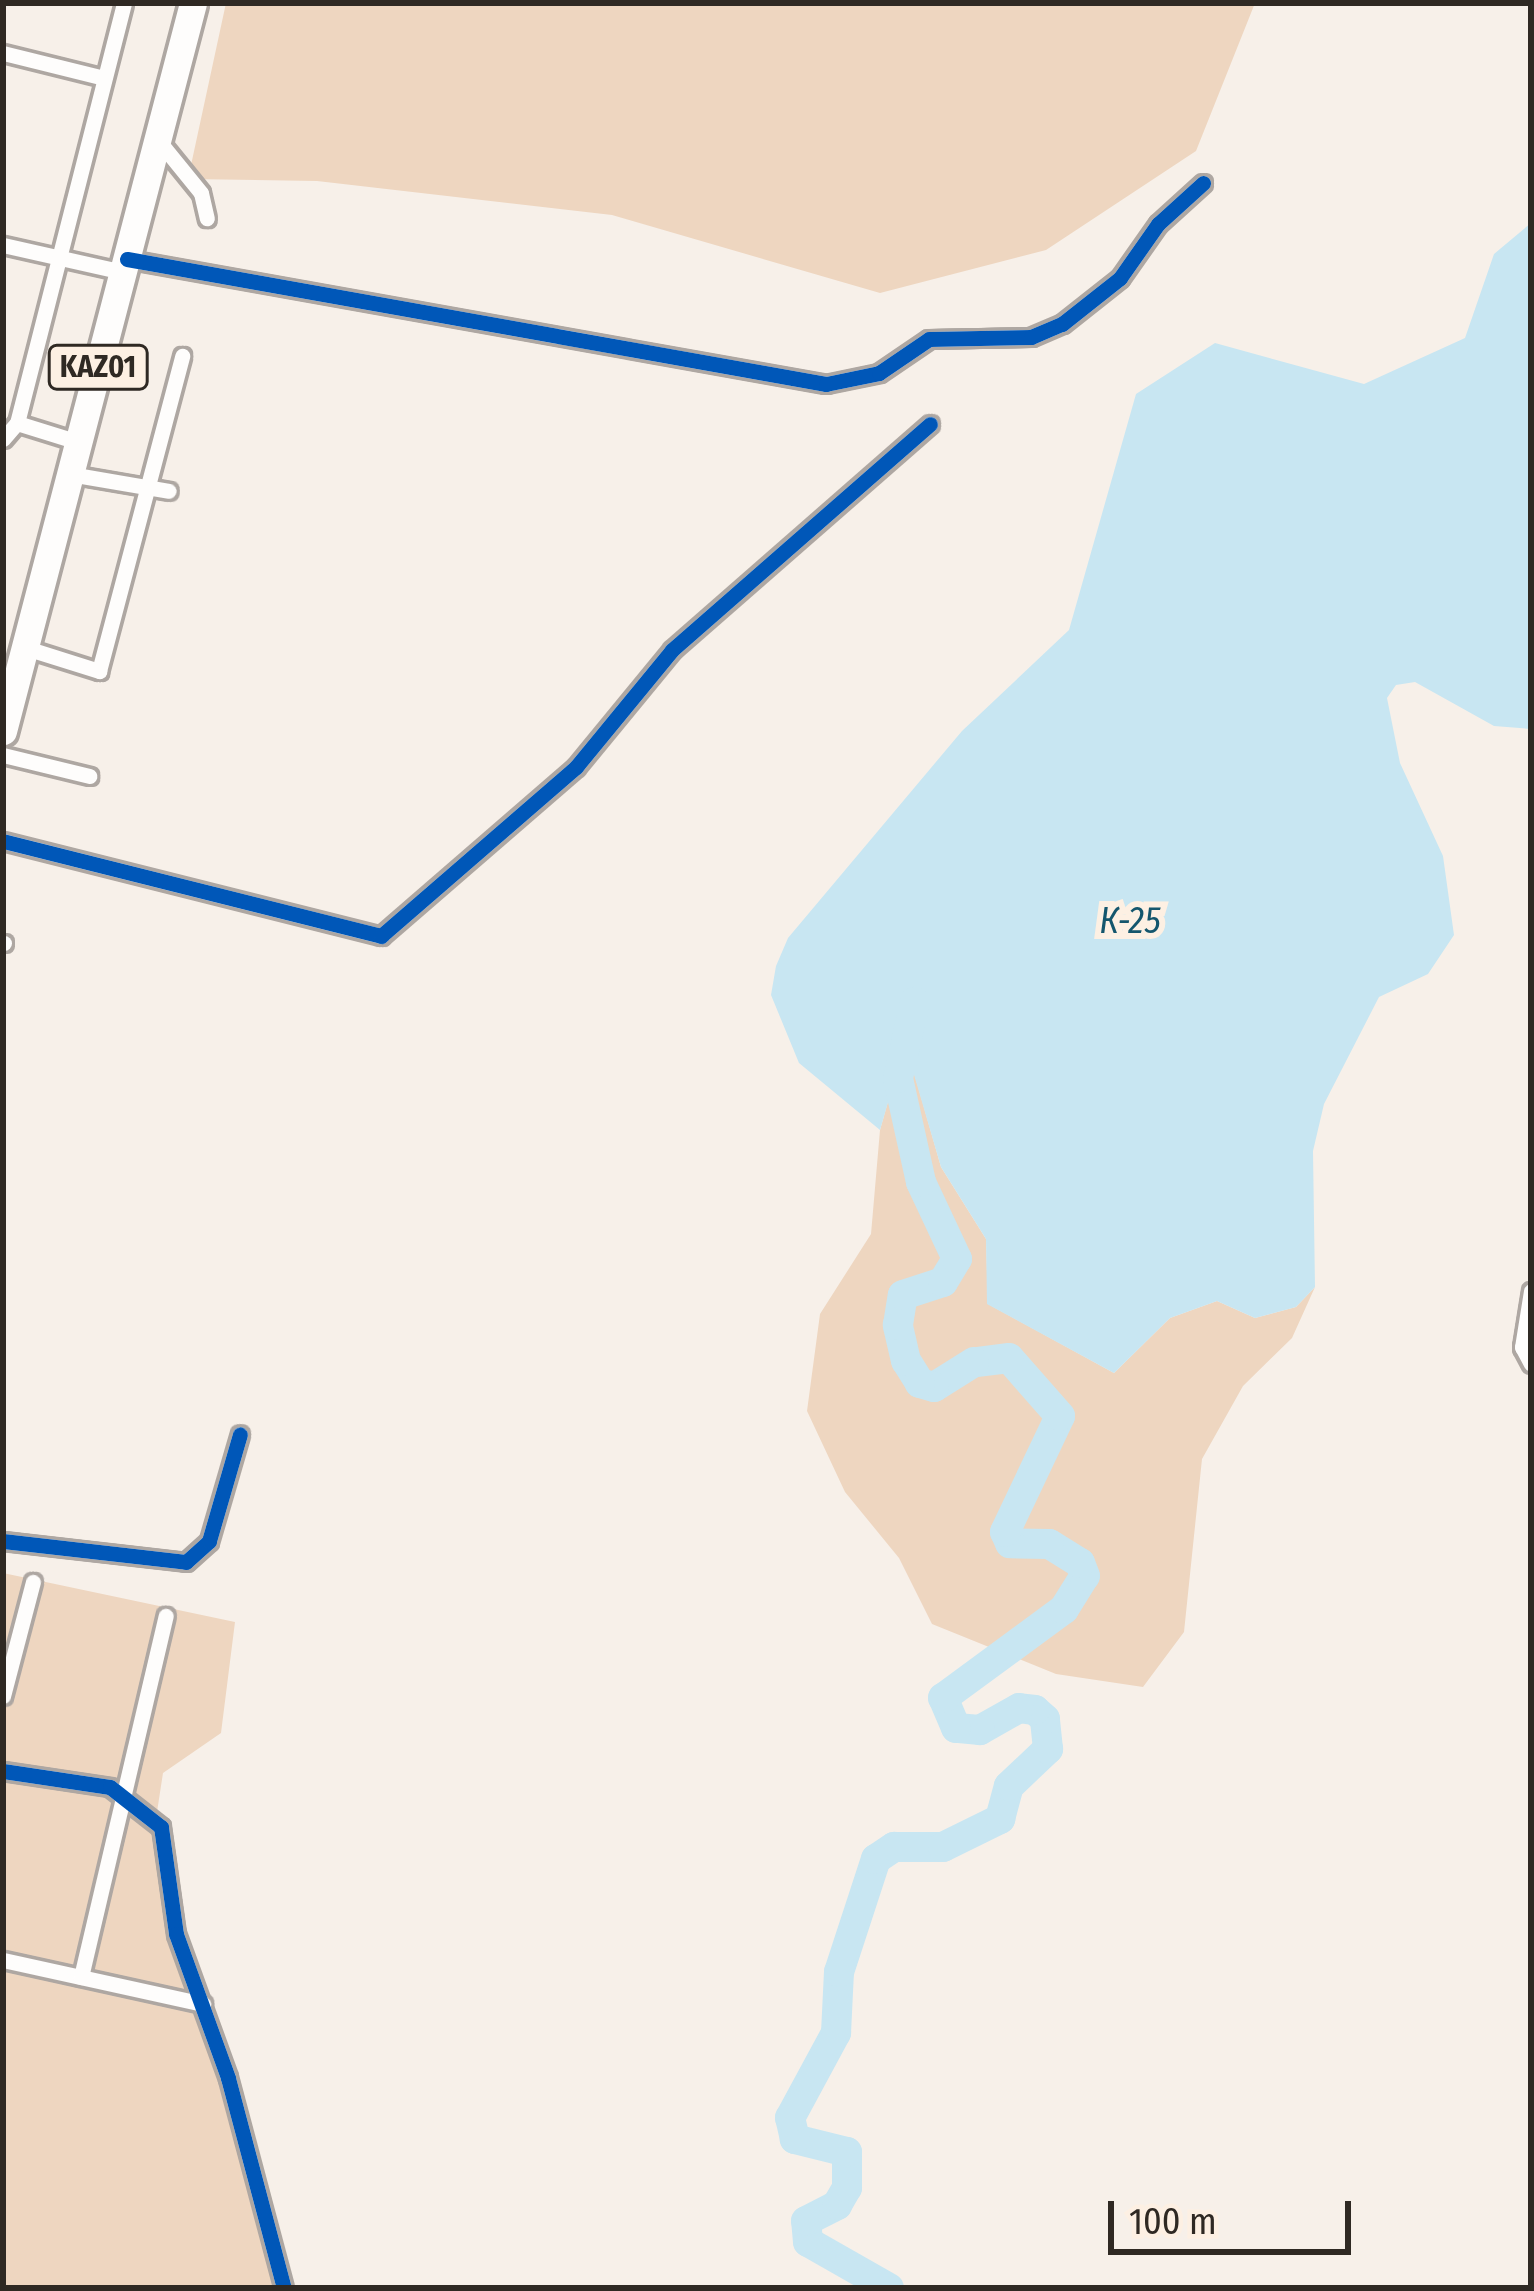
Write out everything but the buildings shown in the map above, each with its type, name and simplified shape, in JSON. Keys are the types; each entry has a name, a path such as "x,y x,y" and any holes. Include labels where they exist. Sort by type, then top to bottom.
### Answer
{"highway":[{"name":"KАZ01","path":"3,731 193,3"}],"street":[{"path":"3,439 17,423 124,3"},
{"path":"3,53 104,78"},
{"path":"158,140 201,193 207,218"},
{"path":"3,245 826,384 879,373 929,339 1031,337 1062,324 1120,278 1158,224 1203,183"},
{"path":"26,648 99,670 182,356"},
{"path":"17,423 78,442"},
{"path":"3,841 381,936 576,767 672,650 930,424"},
{"path":"70,474 169,491"},
{"path":"3,755 89,776"},
{"path":"1531,1291 1522,1347 1531,1364"},
{"path":"3,1540 185,1562 209,1540 240,1434"},
{"path":"3,1696 33,1582"},
{"path":"81,1977 166,1616"},
{"path":"3,1771 122,1793 150,1812 167,1841 176,1934 203,2004 284,2288"},
{"path":"3,1960 203,2004"}],"shaded area":[{"path":"226,3 1255,3 1196,151 1046,250 880,293 612,215 317,181 188,179"},
{"path":"905,1041 941,1167 986,1239 988,1304 1114,1373 1170,1318 1217,1301 1255,1318 1296,1307 1315,1287 1292,1338 1243,1386 1202,1459 1184,1632 1143,1687 1056,1674 932,1624 899,1558 845,1492 807,1411 820,1314 871,1234 880,1130"},
{"path":"3,1573 235,1622 221,1733 163,1773 155,1825 276,2288 3,2288"}],"water":[{"name":"К-25","path":"1531,223 1531,729 1494,726 1415,682 1396,685 1387,698 1400,763 1443,856 1454,935 1428,974 1379,997 1324,1104 1313,1151 1315,1287 1296,1307 1255,1318 1217,1301 1170,1318 1114,1373 987,1304 986,1239 941,1167 905,1044 880,1130 799,1063 771,995 776,966 788,938 962,731 1069,630 1136,394 1215,343 1364,384 1465,338 1494,254"}],"waterway":[{"path":"889,2288 808,2242 806,2221 837,2205 847,2188 847,2152 795,2139 790,2118 836,2033 839,1972 876,1859 894,1847 943,1847 1000,1819 1009,1786 1048,1749 1045,1719 1035,1710 1019,1708 980,1730 956,1728 943,1698 1064,1609 1085,1576 1080,1563 1049,1544 1010,1543 1005,1532 1060,1416 1009,1358 974,1362 934,1387 920,1383 906,1361 898,1325 903,1295 943,1282 957,1259 921,1182 898,1078 915,1002"}],"cycle path":[{"path":"127,259 826,384 879,373 929,339 1031,337 1062,324 1120,278 1158,224 1203,183"},
{"path":"3,841 381,936 576,767 672,650 930,424"},
{"path":"3,1541 186,1562 209,1541 240,1434"},
{"path":"3,1771 110,1787 161,1827 176,1934 228,2078 284,2288"}]}
